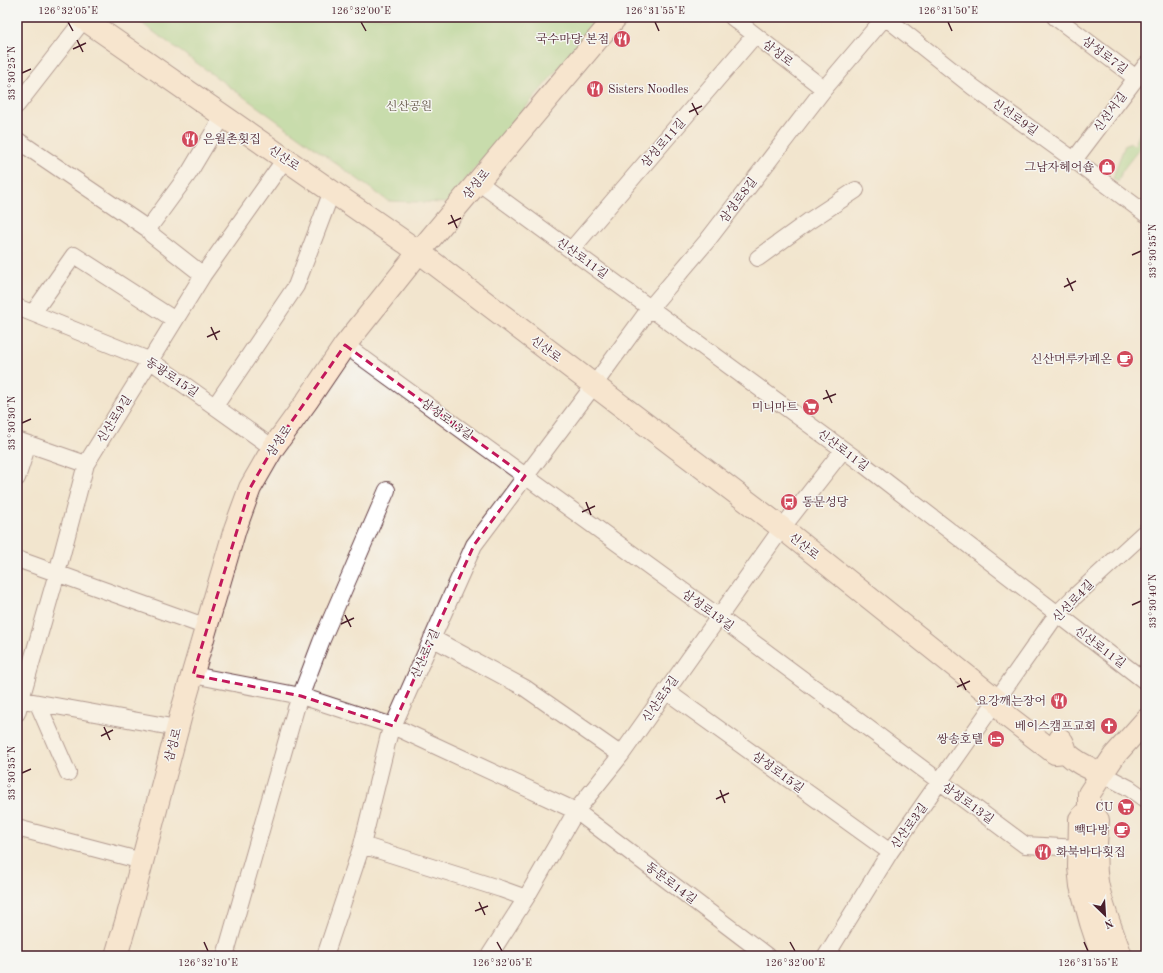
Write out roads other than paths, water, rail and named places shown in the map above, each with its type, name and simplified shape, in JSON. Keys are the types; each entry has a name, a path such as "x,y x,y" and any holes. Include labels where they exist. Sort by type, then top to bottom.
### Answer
{"main road":[{"name":"삼성로","path":"116,956 192,675 235,529 250,488 273,448 308,401 345,345 419,252 616,17"},
{"name":"신산로","path":"83,18 419,252 782,528 997,700 1016,706 1064,742 1066,752 1080,763 1102,774"},
{"path":"1121,956 1097,884 1096,864 1098,820 1089,809 1089,794 1114,756 1146,720"},
{"path":"1089,809 1080,819 1079,872 1084,900 1102,956"}],"street":[{"name":"삼성로","path":"732,17 824,89"},
{"name":"삼성로8길","path":"594,385 650,308 707,242 824,89 885,17"},
{"name":"신선로9길","path":"885,17 973,87 1146,214"},
{"name":"삼성로7길","path":"1055,17 1136,78"},
{"path":"17,105 83,18"},
{"name":"삼성로11길","path":"571,250 755,35"},
{"name":"신선서길","path":"1074,160 1146,65"},
{"path":"148,229 189,173 224,116"},
{"path":"17,140 148,229 152,235 203,275"},
{"name":"신산로9길","path":"18,704 57,574 86,464 203,275 285,159"},
{"name":"신산로11길","path":"478,182 843,450 1146,682"},
{"path":"758,258 809,221 856,190"},
{"path":"215,406 296,286 332,191"},
{"path":"33,313 74,255 175,320"},
{"name":"동광로15길","path":"17,307 151,361 273,448"},
{"name":"삼성로13길","path":"345,345 719,617 1025,845 1079,848"},
{"name":"신산로7길","path":"325,956 362,845 389,735 474,545 594,385"},
{"path":"17,478 23,442 86,464"},
{"name":"신산로5길","path":"489,956 526,898 576,811 621,755 782,528 843,450"},
{"path":"225,956 301,696 321,642 387,490"},
{"name":"신선로4길","path":"997,700 1057,614 1146,531"},
{"path":"17,559 207,627"},
{"path":"432,638 525,688 621,755"},
{"name":"동문로14길","path":"192,675 301,696 393,726 576,811 767,956"},
{"name":"삼성로15길","path":"666,691 890,852"},
{"name":"신산로3길","path":"826,956 890,852 997,700"},
{"path":"18,704 38,704 177,728"},
{"path":"38,704 68,772"},
{"path":"1102,774 1129,788 1146,800"},
{"path":"17,828 142,861"},
{"path":"362,845 526,898"}],"place":[{"name":"국수마당 본점","path":"622,39"},
{"name":"Sisters Noodles","path":"595,89"},
{"name":"은월촌횟집","path":"190,139"},
{"name":"그남자헤어숍","path":"1107,167"},
{"name":"신산머루카페온","path":"1125,359"},
{"name":"미니마트","path":"811,407"},
{"name":"동문성당","path":"789,502"},
{"name":"요강깨는장어","path":"1059,701"},
{"name":"베이스캠프교회","path":"1109,726"},
{"name":"쌍송호텔","path":"996,739"},
{"name":"CU","path":"1126,807"},
{"name":"빽다방","path":"1122,830"},
{"name":"화북바다횟집","path":"1043,852"}],"park label":[{"name":"신산공원","path":"409,106"}]}
